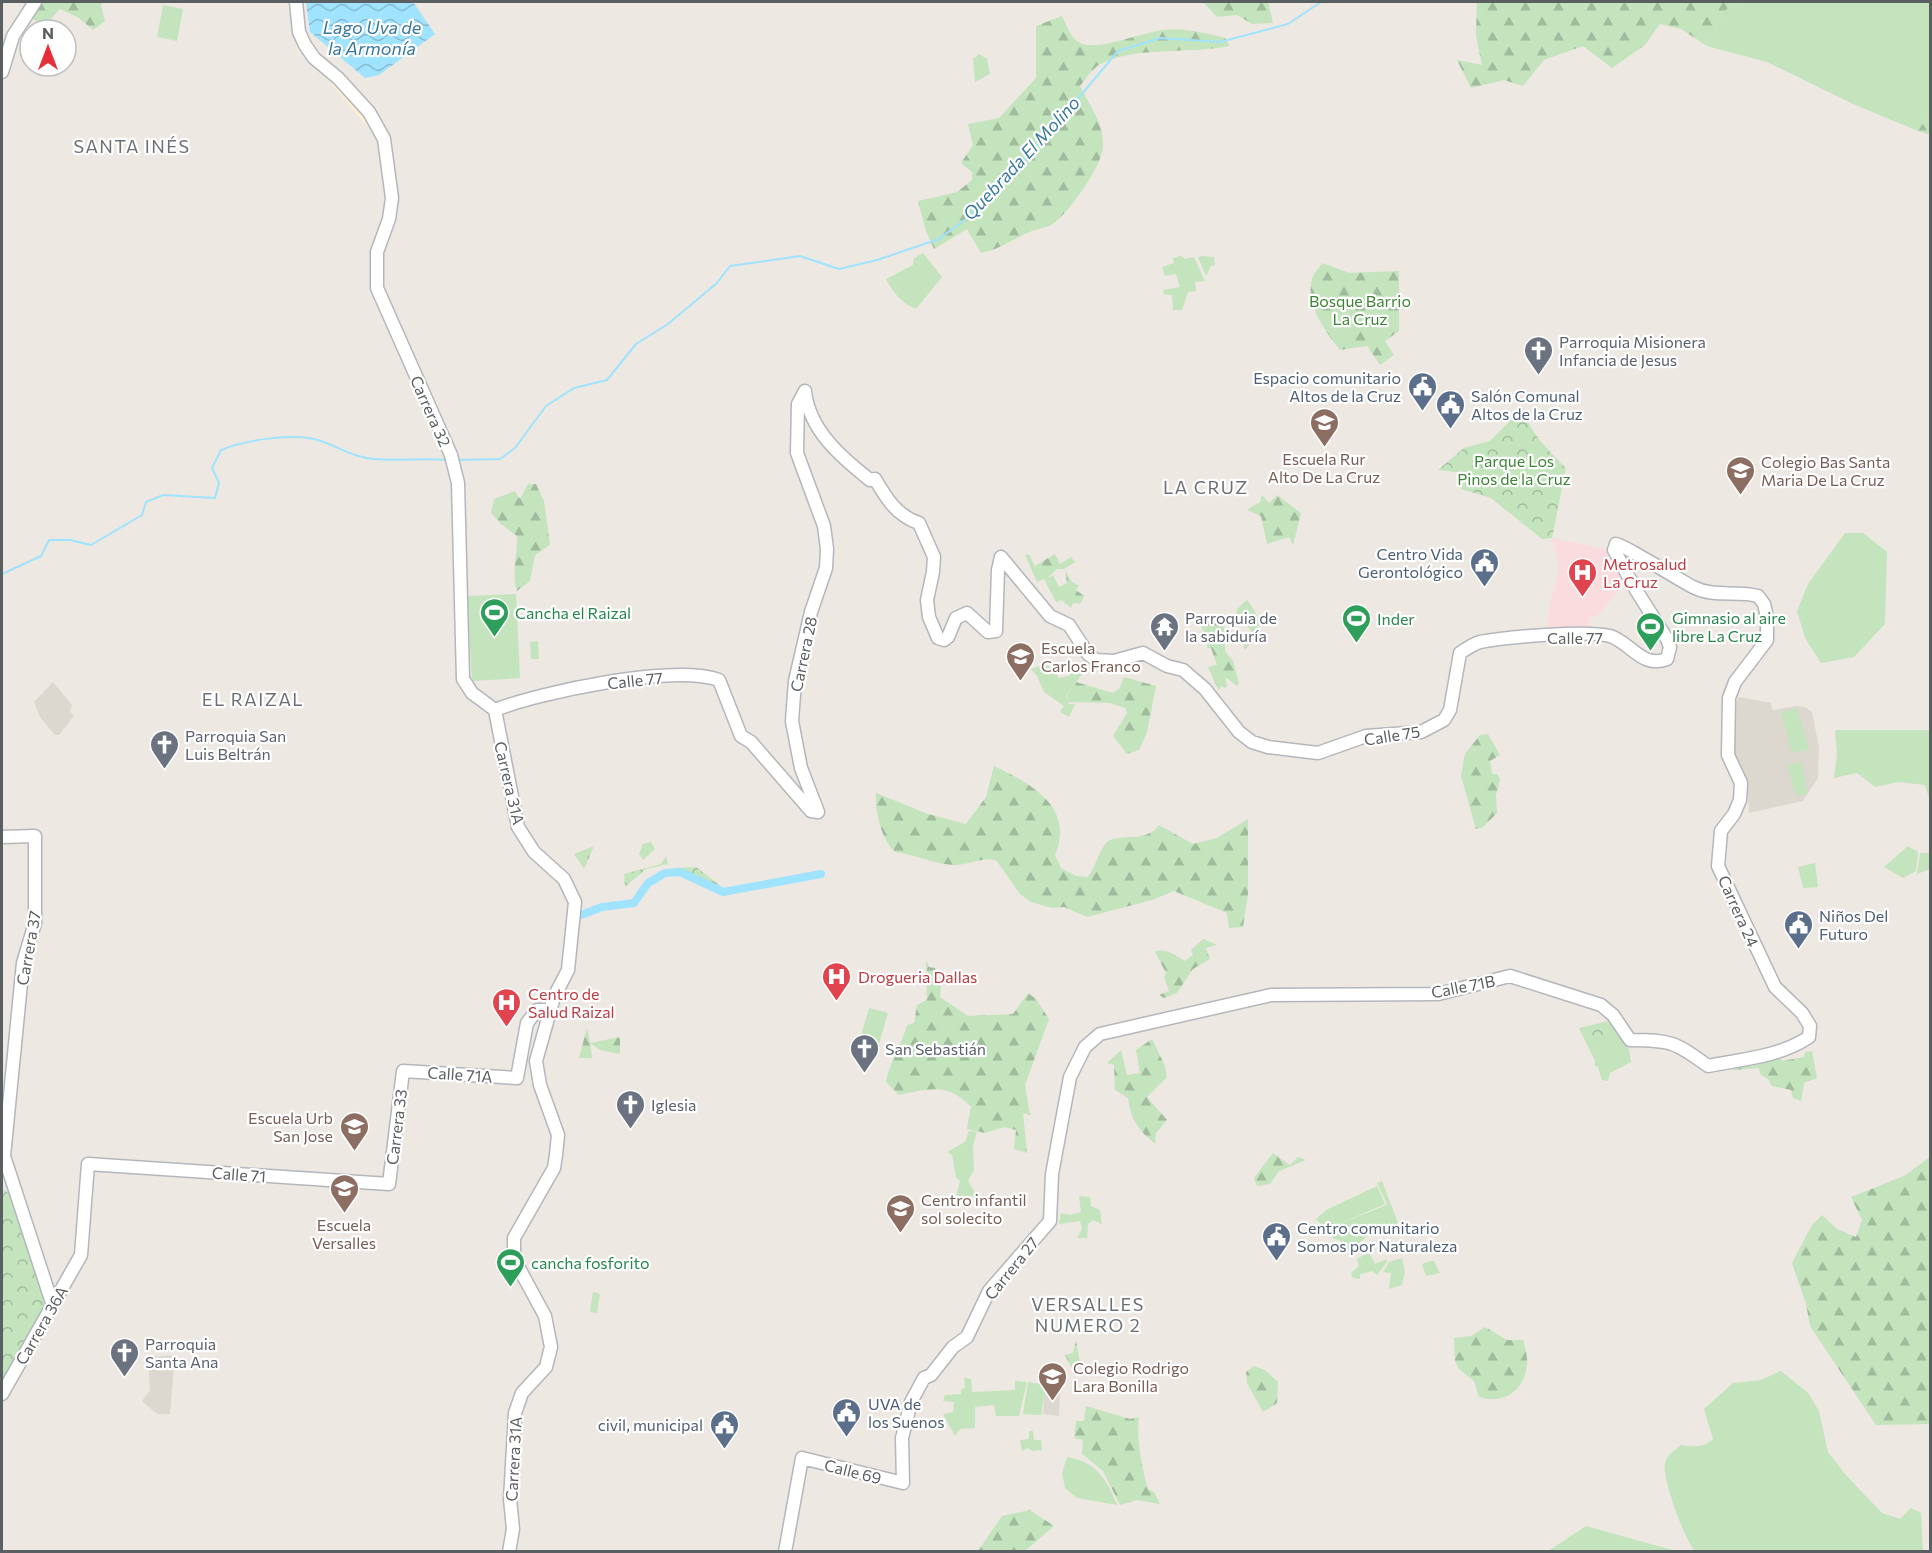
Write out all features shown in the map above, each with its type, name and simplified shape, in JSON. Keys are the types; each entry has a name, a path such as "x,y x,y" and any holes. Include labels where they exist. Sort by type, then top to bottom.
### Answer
{"street":[{"path":"2,72 14,36 35,2"},
{"name":"Carrera 32","path":"296,2 299,32 305,45 314,58 338,78 369,112 384,139 392,198 389,219 377,252 377,288 452,460 458,483 463,679 472,693 495,710"},
{"name":"Carrera 28","path":"741,736 751,742 806,807 815,813 818,812 801,768 792,721 795,681 811,612 826,568 827,549 824,526 796,453 798,404 805,391 806,403 824,437 870,480 875,479 887,500 906,519 919,523 934,557 927,600 929,617 938,638 944,640 948,637 956,618 967,613 988,632 994,633 998,627 998,570 1001,558 1050,616 1069,625 1088,654 1096,660 1114,661 1143,653 1183,670 1205,689 1239,732"},
{"name":"Calle 77","path":"1469,647 1479,642 1524,636 1604,635 1620,641 1647,660 1660,662 1667,659 1670,647 1667,639 1614,550 1616,544 1622,544 1653,566 1697,589 1720,594 1750,594 1758,596 1764,604"},
{"name":"Carrera 24","path":"1764,604 1767,640 1735,682 1729,698 1728,755 1741,783 1740,800 1734,814 1721,831 1718,866 1775,987 1802,1013 1810,1026 1809,1036 1789,1050 1772,1054"},
{"name":"Calle 75","path":"1239,732 1252,742 1268,747 1318,753 1366,736 1421,732 1444,720 1450,710 1460,653 1469,647"},
{"name":"Calle 77","path":"495,710 524,699 596,684 668,676 709,677 719,680 741,736"},
{"name":"Carrera 31A","path":"495,710 518,827 534,852 564,879 575,902 568,970 550,1010 536,1068 558,1140 554,1168 514,1238 513,1254 544,1316 551,1347 546,1367 522,1393 515,1413 510,1499 513,1529 509,1551"},
{"name":"Carrera 37","path":"2,837 35,836 35,923 23,963 4,1156 52,1303"},
{"name":"Calle 71B","path":"1093,1038 1126,1027 1271,996 1438,994 1510,976 1601,1005 1613,1015 1630,1040 1662,1040 1677,1043 1708,1066 1772,1054"},
{"name":"Calle 71A","path":"403,1071 517,1078 527,1023 537,1010 550,1010"},
{"name":"Carrera 27","path":"903,1483 902,1438 910,1402 924,1378 931,1375 953,1347 967,1337 989,1291 1050,1221 1052,1174 1068,1083 1081,1054 1093,1038"},
{"name":"Carrera 33","path":"389,1184 403,1071"},
{"name":"Calle 71","path":"81,1256 88,1164 389,1184"},
{"name":"Carrera 36A","path":"2,1394 52,1303 81,1256"},
{"name":"Calle 69","path":"785,1551 802,1458 903,1483"}],"shaded area":[{"path":"287,2 292,2 296,35 372,124 367,127 328,80 297,49"},
{"name":"Metrosalud La Cruz","path":"1552,538 1609,550 1625,583 1597,616 1591,616 1585,631 1547,633 1549,609 1559,568"},
{"path":"53,682 72,705 70,711 74,716 59,735 55,735 40,717 34,702"},
{"path":"1739,697 1771,703 1772,710 1797,706 1805,707 1812,712 1819,747 1818,778 1803,801 1749,813 1747,782 1733,749 1734,707"},
{"path":"175,1355 170,1414 157,1414 142,1401 150,1390 148,1357"},
{"name":"Colegio Rodrigo Lara Bonilla","path":"1045,1388 1060,1389 1059,1416 1043,1414"}],"green space":[{"path":"39,2 102,2 105,21 93,30 79,18 60,9 52,18 26,17"},
{"path":"1203,2 1268,2 1273,23 1252,24 1237,15 1217,17"},
{"path":"1477,2 1739,2 1724,11 1707,46 1681,29 1660,24 1645,45 1612,68 1583,46 1544,60 1523,86 1504,80 1471,88 1457,60 1482,65 1476,36"},
{"path":"1739,2 1930,2 1930,112 1918,131 1853,104 1767,62 1707,46 1724,11"},
{"path":"163,5 183,9 177,41 157,37"},
{"path":"1062,16 1074,38 1088,45 1109,43 1156,31 1180,30 1225,38 1230,46 1127,55 1099,65 1080,86 1101,130 1102,154 1091,176 1068,209 1052,225 1032,231 988,251 981,253 967,229 934,249 926,231 918,201 957,192 972,180 972,172 961,163 973,145 968,124 999,118 1036,78 1036,26"},
{"path":"979,54 987,59 990,74 975,82 973,59"},
{"path":"1930,112 1930,135 1918,131"},
{"path":"923,253 942,277 916,309 898,297 886,279 913,265 914,258"},
{"path":"1181,256 1185,259 1194,257 1205,281 1195,282 1196,291 1188,292 1182,310 1173,310 1172,295 1164,294 1163,290 1180,287 1176,274 1165,276 1162,267 1174,263 1173,258"},
{"path":"1198,257 1214,257 1215,265 1211,266 1206,276"},
{"name":"Bosque Barrio La Cruz","path":"1322,263 1350,273 1399,271 1399,331 1385,341 1394,355 1380,365 1367,346 1340,350 1323,326 1311,298 1313,277"},
{"name":"Parque Los Pinos de la Cruz","path":"1523,408 1535,433 1566,468 1552,538 1542,539 1491,498 1461,489 1464,473 1438,470 1464,448 1490,441"},
{"path":"528,484 536,484 544,501 550,545 535,555 530,581 517,591 515,570 517,536 491,513 494,499 515,491 520,499"},
{"path":"1262,495 1269,503 1277,495 1301,513 1293,545 1289,537 1267,544 1261,516 1247,510 1260,502"},
{"path":"1845,533 1863,533 1887,552 1885,624 1854,657 1821,663 1805,638 1797,611 1808,584"},
{"path":"1029,554 1035,566 1055,554 1060,564 1071,557 1075,562 1064,569 1057,569 1046,579 1053,575 1059,587 1067,583 1065,570 1071,581 1079,586 1076,590 1084,596 1080,604 1073,603 1071,608 1062,600 1056,602 1044,579 1037,582 1025,555"},
{"name":"Cancha el Raizal","path":"516,594 520,678 472,681 467,596"},
{"path":"1247,600 1260,620 1254,641 1245,649 1243,640 1247,638 1251,630 1236,615 1237,609"},
{"path":"1221,616 1224,623 1225,651 1233,661 1239,684 1237,686 1225,677 1227,686 1225,688 1221,686 1219,691 1208,667 1217,665 1211,648 1207,648 1208,640 1200,624"},
{"path":"538,641 539,659 531,659 530,642"},
{"path":"1044,664 1056,670 1058,678 1069,676 1068,669 1072,664 1083,673 1066,695 1069,704 1075,704 1069,717 1060,712 1064,706 1044,692 1031,669"},
{"path":"1124,677 1156,686 1147,732 1139,750 1127,754 1113,736 1127,713 1125,708 1110,703 1069,702 1067,695 1076,682 1113,693 1119,689"},
{"path":"1797,708 1809,749 1792,753 1781,712"},
{"path":"1835,730 1930,730 1930,801 1925,785 1898,782 1875,787 1857,773 1834,778 1837,755"},
{"path":"1488,734 1500,755 1490,761 1492,774 1497,774 1500,779 1496,795 1497,813 1482,828 1476,829 1461,776 1465,754 1480,735"},
{"path":"1801,762 1808,794 1796,796 1787,766"},
{"path":"994,766 1035,789 1046,799 1059,823 1060,838 1055,855 1061,868 1076,876 1088,877 1106,843 1117,838 1147,834 1159,825 1193,844 1217,838 1248,819 1248,894 1243,927 1229,928 1227,913 1174,891 1152,900 1087,917 1064,907 1052,908 1031,902 1020,894 996,860 948,865 895,852 890,846 880,824 876,793 928,814 966,824 986,797"},
{"path":"651,842 655,849 643,860 639,854 643,844"},
{"path":"594,846 584,869 574,854"},
{"path":"1908,846 1918,852 1916,871 1903,878 1884,867"},
{"path":"1920,853 1930,853 1930,869 1917,874"},
{"path":"666,856 668,864 646,869 625,887 624,874 661,864"},
{"path":"1815,863 1818,887 1803,888 1798,867"},
{"path":"696,867 722,887 675,868"},
{"path":"1203,939 1217,945 1206,948 1210,959 1193,969 1177,993 1164,998 1159,995 1169,991 1164,977 1166,973 1155,952 1166,951 1185,961 1193,955 1191,950"},
{"path":"926,960 929,967 935,968 941,984 940,997 968,1016 1013,1014 1028,993 1036,999 1049,1019 1025,1085 1030,1115 1023,1113 1027,1153 1014,1149 1016,1130 1004,1127 985,1133 967,1129 971,1107 954,1094 937,1089 899,1095 886,1082 907,1025 914,1023 917,1005 927,1000"},
{"path":"869,1008 888,1013 879,1044 860,1039"},
{"path":"1613,1020 1629,1049 1631,1062 1610,1073 1608,1081 1602,1080 1579,1028"},
{"path":"1604,1024 1613,1026 1607,1035 1589,1040 1584,1030"},
{"path":"587,1028 592,1058 579,1058"},
{"path":"620,1037 620,1054 600,1050 590,1043"},
{"path":"1152,1039 1165,1066 1167,1077 1147,1097 1167,1120 1156,1133 1155,1144 1136,1124 1128,1098 1115,1090 1114,1065 1107,1063 1121,1050 1127,1075 1140,1073 1136,1050"},
{"path":"1812,1051 1817,1078 1804,1083 1801,1101 1793,1098 1791,1090 1772,1086 1768,1079 1760,1074 1759,1068 1733,1070 1728,1059 1779,1057 1782,1061 1804,1057 1805,1052"},
{"path":"969,1131 977,1132 973,1145 974,1170 968,1181 977,1196 956,1197 960,1181 956,1177 952,1155 947,1152 965,1142"},
{"path":"1273,1153 1290,1165 1298,1157 1306,1160 1279,1171 1270,1184 1257,1186 1254,1178"},
{"path":"1930,1157 1930,1424 1876,1425 1810,1326 1806,1304 1792,1263 1812,1225 1822,1215 1837,1229 1856,1237 1862,1220 1851,1197 1904,1176"},
{"path":"1382,1181 1398,1223 1376,1235 1367,1236 1353,1249 1346,1251 1340,1240 1334,1239 1316,1219 1326,1210 1377,1186 1385,1204 1332,1227 1384,1206 1387,1204 1377,1183"},
{"path":"4,1189 19,1204 52,1303 36,1320 9,1381 2,1387 2,1204"},
{"path":"1079,1196 1090,1197 1091,1206 1100,1210 1102,1224 1093,1220 1088,1224 1087,1238 1077,1238 1082,1229 1080,1221 1059,1224 1061,1213 1070,1215 1081,1212"},
{"path":"1369,1252 1375,1264 1387,1259 1387,1262 1377,1275 1372,1271 1360,1274 1360,1279 1353,1278 1351,1273 1359,1266 1357,1259"},
{"path":"1402,1258 1405,1272 1402,1285 1389,1289 1391,1273 1383,1272 1389,1262"},
{"path":"1434,1261 1440,1273 1426,1276 1422,1264"},
{"path":"593,1292 600,1294 597,1313 590,1312"},
{"path":"1485,1327 1507,1340 1523,1340 1527,1356 1522,1382 1511,1394 1497,1399 1479,1397 1474,1381 1459,1369 1455,1361 1454,1338 1471,1336"},
{"path":"1076,1340 1080,1363 1083,1364 1071,1367 1065,1355 1073,1353"},
{"path":"1254,1366 1265,1370 1278,1382 1277,1403 1263,1412 1247,1383 1246,1372"},
{"path":"1781,1371 1808,1393 1819,1411 1828,1452 1845,1474 1882,1513 1900,1519 1911,1508 1921,1513 1923,1551 1696,1552 1686,1537 1670,1495 1665,1470 1666,1460 1681,1445 1698,1446 1713,1439 1704,1409 1733,1383 1761,1380"},
{"path":"964,1378 971,1379 972,1392 1015,1390 1015,1381 1027,1382 1019,1416 996,1416 994,1405 975,1407 975,1428 960,1429 955,1436 943,1414 953,1412 954,1402 943,1401 945,1395 961,1394 961,1389 965,1388"},
{"path":"1028,1382 1046,1385 1041,1415 1023,1414"},
{"path":"1086,1406 1130,1419 1139,1417 1139,1444 1148,1489 1154,1492 1160,1504 1137,1500 1120,1505 1103,1471 1082,1454 1083,1440 1074,1438 1076,1421 1084,1421"},
{"path":"1029,1431 1033,1431 1034,1440 1041,1440 1042,1450 1033,1451 1027,1448 1022,1451 1020,1440 1029,1439"},
{"path":"1067,1457 1085,1463 1099,1473 1109,1487 1117,1505 1077,1498 1065,1488 1062,1473"},
{"path":"1030,1510 1054,1526 1025,1551 978,1551 1002,1516"},
{"path":"1586,1526 1676,1551 1548,1551"}],"water":[{"name":"Lago Uva de la Armonía","path":"306,2 413,2 435,34 379,75 365,78 310,32"}],"waterway":[{"name":"Quebrada El Molino","path":"457,460 500,459 515,448 546,406 574,388 607,380 636,344 668,324 717,283 730,266 800,256 839,269 877,260 939,239 970,216 1055,126 1118,51 1160,38 1220,42 1288,24 1321,2"},
{"name":"Quebrada El Molino","path":"2,574 41,556 49,540 70,540 91,545 142,515 146,502 163,495 215,498 219,483 212,468 221,450 231,446 271,438 298,437 321,441 367,458 448,460"},
{"path":"658,877 665,873 680,872 723,892 821,874"},
{"path":"581,915 602,907 634,903 648,883 657,878"}],"place":[{"name":"Parroquia Misionera Infancia de Jesus","path":"1538,376"},
{"name":"Espacio comunitario Altos de la Cruz","path":"1422,412"},
{"name":"Salón Comunal Altos de la Cruz","path":"1450,430"},
{"name":"Escuela Rur Alto De La Cruz","path":"1324,448"},
{"name":"Colegio Bas Santa Maria De La Cruz","path":"1740,496"},
{"name":"Centro Vida Gerontológico","path":"1484,588"},
{"name":"Metrosalud La Cruz","path":"1582,598"},
{"name":"Cancha el Raizal","path":"494,638"},
{"name":"Inder","path":"1356,644"},
{"name":"Parroquia de la sabiduría","path":"1164,652"},
{"name":"Gimnasio al aire libre La Cruz","path":"1651,652"},
{"name":"Escuela Carlos Franco","path":"1020,682"},
{"name":"Parroquia San Luis Beltrán","path":"164,770"},
{"name":"Niños Del Futuro","path":"1798,950"},
{"name":"Drogueria Dallas","path":"837,1002"},
{"name":"Centro de Salud Raizal","path":"507,1028"},
{"name":"San Sebastián","path":"864,1074"},
{"name":"Iglesia","path":"630,1130"},
{"name":"Escuela Urb San Jose","path":"354,1152"},
{"name":"Escuela Versalles","path":"344,1214"},
{"name":"Centro infantil sol solecito","path":"900,1234"},
{"name":"Centro comunitario Somos por Naturaleza","path":"1276,1262"},
{"name":"cancha fosforito","path":"510,1288"},
{"name":"Parroquia Santa Ana","path":"124,1378"},
{"name":"Colegio Rodrigo Lara Bonilla","path":"1052,1402"},
{"name":"UVA de los Suenos","path":"847,1438"},
{"name":"civil, municipal","path":"724,1450"}],"district":[{"name":"SANTA INÉS","path":"132,146"},
{"name":"LA CRUZ","path":"1206,487"},
{"name":"EL RAIZAL","path":"253,699"},
{"name":"VERSALLES NUMERO 2","path":"1088,1314"}]}
